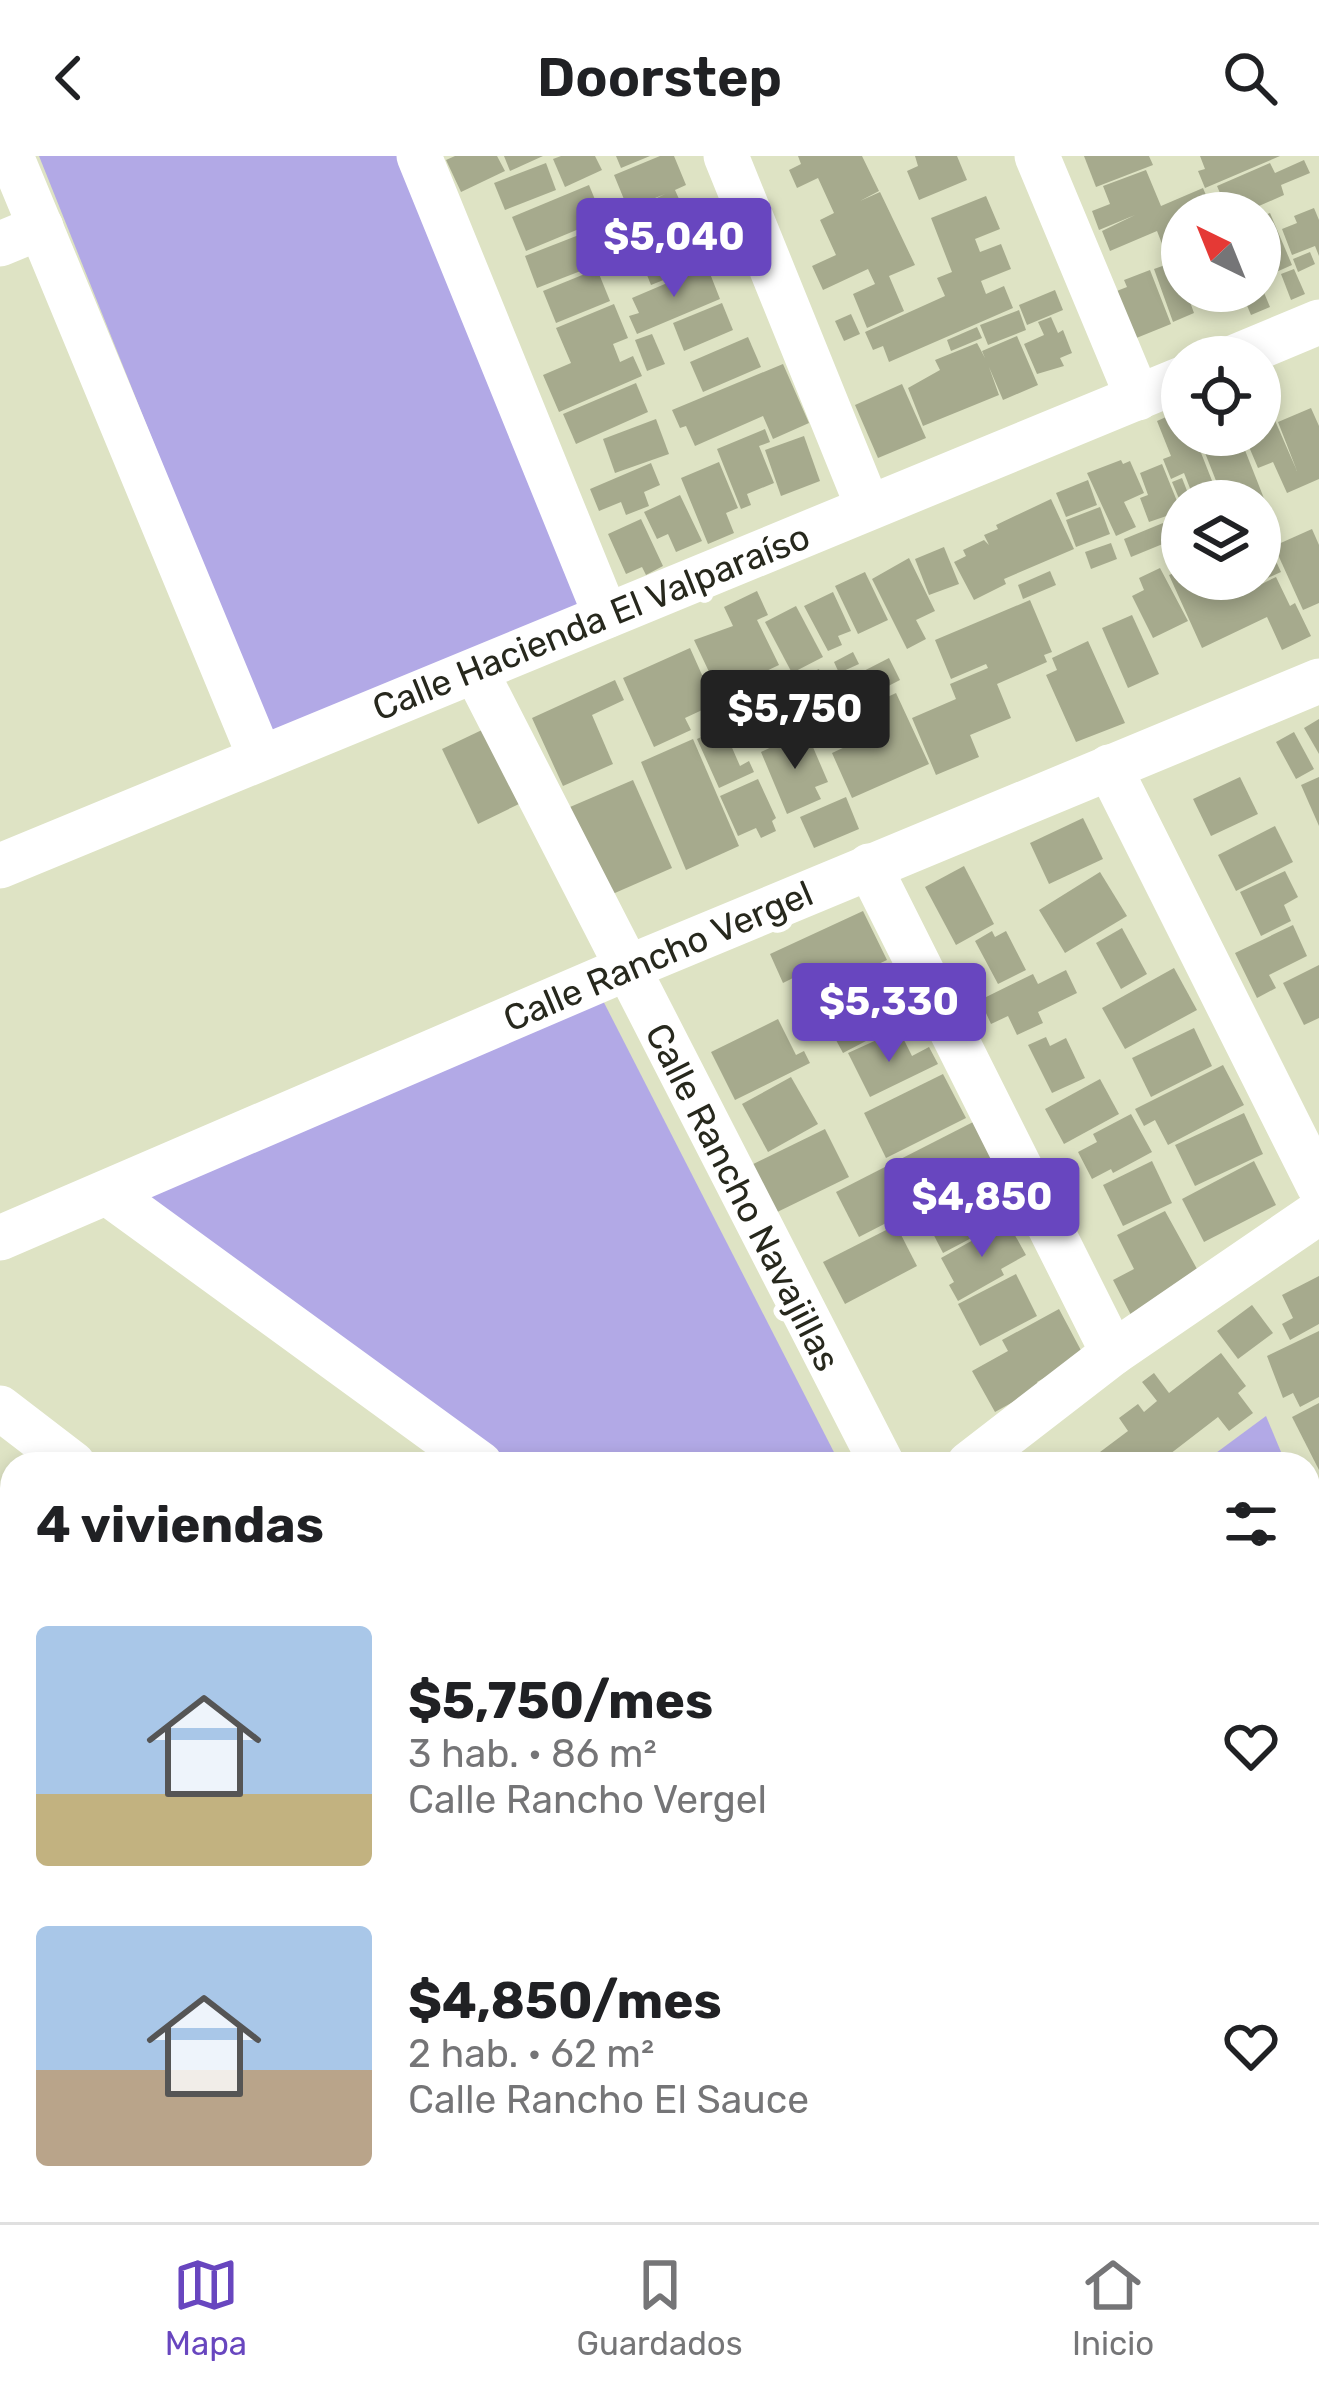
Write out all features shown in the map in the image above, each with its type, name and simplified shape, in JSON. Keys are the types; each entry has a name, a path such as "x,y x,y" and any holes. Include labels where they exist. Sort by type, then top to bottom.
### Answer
{"street":[{"path":"419,156 606,616"},
{"path":"726,156 868,508"},
{"path":"1037,156 1138,398"},
{"path":"11,175 21,235 260,757"},
{"path":"1281,338 1319,322"},
{"name":"Calle Hacienda El Valparaíso","path":"0,866 1161,388"},
{"name":"Calle Rancho Navajillas","path":"476,672 876,1452"},
{"name":"Calle Rancho Vergel","path":"0,1238 625,969 1319,681"},
{"path":"1109,767 1319,1186"},
{"path":"869,866 1113,1353"},
{"path":"109,1193 465,1452"},
{"path":"985,1452 1113,1353 1319,1212"},
{"path":"0,1408 57,1452"}],"shaded area":[{"path":"39,156 406,156 587,608 273,741"},
{"path":"595,985 834,1452 485,1452 134,1199"},
{"path":"1266,1416 1281,1452 1217,1452"}],"building":[{"path":"497,156 505,171 461,192 446,160"},
{"path":"504,156 543,156 510,171"},
{"path":"595,156 602,170 565,187 553,159"},
{"path":"616,156 650,156 621,168"},
{"path":"660,156 674,156 686,185 675,190 692,228 650,246 634,209 665,194 628,209 614,175"},
{"path":"798,156 862,156 879,191 860,201 880,192 915,265 889,276 904,311 867,328 853,294 875,284 868,269 823,290 812,266 836,255 820,220 834,213 818,178 797,188 789,170 801,164"},
{"path":"915,156 957,156 967,180 919,200 907,171 918,166"},
{"path":"1084,156 1149,156 1153,165 1096,187"},
{"path":"1200,156 1280,156 1205,188 1198,171 1205,169"},
{"path":"1304,160 1310,173 1281,185 1284,195 1281,196 1281,192 1220,192 1217,186 1270,163 1275,173"},
{"path":"546,163 556,190 505,210 494,183"},
{"path":"1146,170 1161,206 1161,241 1157,231 1110,251 1102,231 1135,215 1099,230 1092,211 1110,204 1103,186"},
{"path":"589,185 603,219 526,251 512,217"},
{"path":"986,196 1000,229 975,239 980,252 1001,244 1011,269 981,281 986,294 1004,286 1013,308 889,362 883,346 873,350 865,332 945,296 937,278 952,272 931,218"},
{"path":"1314,208 1319,220 1319,256 1315,246 1292,255 1282,229 1297,223 1294,216"},
{"path":"621,214 636,246 616,256 602,223"},
{"path":"727,220 737,244 714,253 705,228"},
{"path":"584,233 596,265 537,288 525,256"},
{"path":"694,233 706,263 651,285 639,255"},
{"path":"1281,239 1292,265 1281,270"},
{"path":"1310,252 1315,264 1298,272 1293,259"},
{"path":"707,266 720,299 637,334 629,316 639,313 632,298"},
{"path":"597,269 610,301 556,323 543,291"},
{"path":"1294,269 1305,294 1291,300 1281,274"},
{"path":"1150,270 1161,312 1166,312 1171,324 1129,341 1109,294 1127,287 1124,280"},
{"path":"1055,290 1063,310 1027,325 1019,305"},
{"path":"722,303 733,330 684,351 673,323"},
{"path":"614,304 628,338 613,344 620,362 633,356 642,376 559,412 543,375 571,363 556,328"},
{"path":"1019,310 1026,330 988,345 980,325"},
{"path":"1169,312 1194,312 1194,313 1173,322"},
{"path":"851,314 860,334 844,341 835,321"},
{"path":"1051,317 1058,333 1063,330 1072,353 1060,358 1064,366 1037,374 1024,344 1044,335 1038,322"},
{"path":"977,327 982,338 951,351 947,340"},
{"path":"652,334 665,364 647,371 635,340"},
{"path":"1017,336 1038,385 1003,400 989,367 999,395 923,426 908,388 940,370 935,360 977,343 985,358 982,351"},
{"path":"748,337 761,367 703,392 690,362"},
{"path":"783,364 809,423 773,439 763,416 695,446 686,426 680,428 672,410"},
{"path":"636,383 648,412 576,444 563,414"},
{"path":"902,384 926,438 878,458 855,405"},
{"path":"1311,408 1319,426 1319,479 1287,493 1273,462 1258,468 1253,456 1281,456 1281,434 1297,471 1281,421"},
{"path":"656,419 669,454 615,473 603,439"},
{"path":"765,429 770,442 759,446 774,483 747,494 751,505 741,509 717,449"},
{"path":"804,436 820,481 781,496 765,450"},
{"path":"1202,456 1212,480 1187,480 1184,473 1171,479 1163,459"},
{"path":"1206,456 1247,456 1257,480 1216,480"},
{"path":"1121,460 1123,464 1130,461 1144,493 1124,502 1136,527 1116,536 1087,473"},
{"path":"719,462 738,508 726,513 734,533 708,544 681,478"},
{"path":"651,463 660,485 644,492 649,506 626,515 621,502 599,511 590,489"},
{"path":"1162,464 1168,480 1161,480 1161,518 1149,522 1140,498 1148,495 1140,473"},
{"path":"1088,480 1097,505 1066,517 1056,493"},
{"path":"680,495 702,541 676,552 668,534 657,539 644,512"},
{"path":"1051,499 1074,549 1004,579 1006,584 974,600 954,562 966,556 963,550 984,540 989,545 984,535 998,529 996,525"},
{"path":"1100,507 1110,534 1076,547 1066,520"},
{"path":"641,519 663,566 646,575 642,567 626,574 608,534"},
{"path":"1161,524 1161,545 1131,557 1124,539"},
{"path":"1312,529 1319,545 1319,603 1303,610 1281,561 1281,543"},
{"path":"1111,543 1117,559 1091,569 1085,552"},
{"path":"944,547 959,584 929,595 915,559"},
{"path":"909,558 935,611 916,620 926,639 907,649 872,579"},
{"path":"1160,568 1161,600 1177,600 1188,621 1153,638 1132,596 1144,590 1139,578"},
{"path":"1050,571 1056,585 1023,599 1018,585"},
{"path":"865,572 888,620 858,634 835,586"},
{"path":"1281,587 1290,606 1295,603 1311,636 1282,650 1267,617 1202,648 1180,600 1281,600"},
{"path":"757,591 768,615 757,620 779,665 719,693 694,640 733,626 724,607"},
{"path":"833,592 851,631 838,636 842,645 828,651 804,606"},
{"path":"1030,600 1052,652 1044,655 1047,662 997,684 1011,718 970,735 979,757 936,775 912,718 956,699 950,684 988,668 986,664 951,679 935,640"},
{"path":"796,606 823,657 792,673 765,622"},
{"path":"1132,615 1159,674 1128,688 1102,628"},
{"path":"1088,641 1125,723 1076,742 1046,675 1057,670 1052,658"},
{"path":"690,648 715,704 685,718 691,730 654,747 623,678"},
{"path":"853,652 859,664 839,673 834,662"},
{"path":"889,658 900,680 863,699 852,677"},
{"path":"819,669 824,682 805,690 800,677"},
{"path":"615,680 624,700 592,715 613,764 563,786 532,718"},
{"path":"896,693 929,764 852,798 832,753 862,739 851,714"},
{"path":"1319,719 1319,754 1304,728"},
{"path":"723,727 740,766 749,761 754,772 719,788 697,739"},
{"path":"484,729 519,804 478,824 442,749"},
{"path":"806,731 828,782 815,787 821,799 787,814 761,752"},
{"path":"1294,732 1314,769 1296,779 1276,742"},
{"path":"693,739 739,846 686,870 641,762"},
{"path":"1240,777 1258,814 1211,836 1193,799"},
{"path":"1319,777 1319,826 1301,785"},
{"path":"758,779 776,818 772,821 776,831 761,838 756,828 738,836 720,796"},
{"path":"633,780 672,868 608,896 570,807"},
{"path":"846,797 859,829 814,848 800,817"},
{"path":"1083,818 1103,859 1049,884 1030,843"},
{"path":"1275,826 1293,862 1236,891 1218,855"},
{"path":"964,866 994,924 956,945 925,887"},
{"path":"1285,871 1298,897 1284,905 1291,921 1261,936 1240,892"},
{"path":"1100,872 1127,916 1065,953 1039,910"},
{"path":"863,911 887,960 810,996 801,974 783,983 770,954"},
{"path":"1293,925 1307,956 1269,975 1276,988 1257,998 1235,953"},
{"path":"1122,928 1147,974 1121,989 1096,943"},
{"path":"992,931 995,937 1006,931 1026,970 998,984 975,941"},
{"path":"884,965 910,1018 843,1053 836,1040 846,1035 832,1009 823,1014 816,1001"},
{"path":"1319,965 1319,1018 1304,1025 1283,983"},
{"path":"1174,968 1197,1010 1125,1049 1102,1008"},
{"path":"1066,970 1077,993 1038,1012 1043,1023 1017,1035 1008,1016 991,1024 980,1000 1033,974 1038,984"},
{"path":"778,1019 796,1055 804,1051 810,1063 735,1100 711,1052"},
{"path":"1194,1028 1212,1066 1151,1097 1132,1058"},
{"path":"1046,1037 1050,1046 1066,1038 1085,1078 1052,1093 1028,1045"},
{"path":"881,1038 886,1049 904,1040 912,1056 929,1047 938,1064 870,1097 848,1053"},
{"path":"1223,1065 1244,1105 1168,1145 1155,1120 1144,1126 1135,1109"},
{"path":"943,1074 966,1118 886,1158 864,1113"},
{"path":"791,1077 818,1124 768,1152 742,1104"},
{"path":"1100,1079 1119,1114 1064,1144 1045,1109"},
{"path":"1244,1113 1263,1154 1195,1186 1175,1145"},
{"path":"1131,1114 1152,1152 1092,1179 1078,1152 1097,1142 1093,1134"},
{"path":"977,1120 999,1165 859,1237 836,1192"},
{"path":"825,1129 849,1177 765,1218 741,1170"},
{"path":"1152,1161 1172,1203 1123,1226 1103,1185"},
{"path":"1254,1161 1276,1205 1204,1242 1182,1199"},
{"path":"998,1179 1017,1214 943,1253 925,1218"},
{"path":"1165,1211 1202,1278 1131,1315 1113,1280 1134,1269 1117,1235"},
{"path":"1007,1221 1026,1255 1001,1269 1004,1275 958,1301 941,1258"},
{"path":"896,1225 917,1266 845,1304 823,1262"},
{"path":"1016,1274 1037,1316 980,1346 958,1304"},
{"path":"1319,1276 1319,1324 1290,1340 1282,1324 1293,1318 1282,1295"},
{"path":"1252,1305 1273,1333 1238,1359 1217,1331"},
{"path":"1059,1309 1084,1356 995,1412 972,1371 1008,1351 1002,1340"},
{"path":"1319,1331 1319,1397 1300,1407 1293,1393 1283,1398 1267,1356"},
{"path":"1221,1353 1246,1386 1238,1393 1253,1413 1229,1431 1218,1417 1173,1452 1100,1452 1128,1431 1119,1418 1138,1404 1144,1412 1157,1401 1142,1382 1154,1373 1169,1393"},
{"path":"1319,1403 1319,1452 1310,1452 1292,1417"}]}
